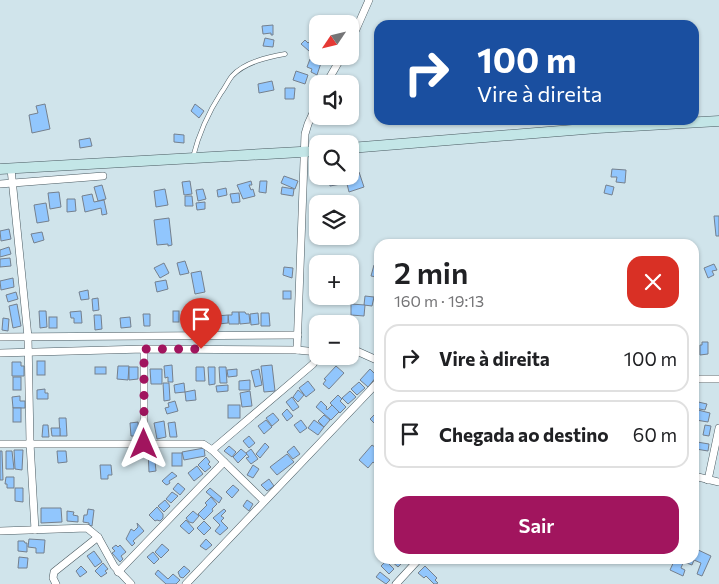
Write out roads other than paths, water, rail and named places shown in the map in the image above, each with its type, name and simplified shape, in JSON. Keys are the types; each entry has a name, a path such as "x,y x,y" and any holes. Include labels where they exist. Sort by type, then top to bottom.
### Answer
{"main road":[{"path":"699,122 719,121"},
{"path":"359,147 649,125"},
{"path":"0,169 309,152"}],"street":[{"path":"359,23 369,0"},
{"path":"297,350 306,152 305,134 309,122"},
{"path":"11,168 28,337 30,443 35,530"},
{"path":"0,184 103,176"},
{"path":"0,337 298,335"},
{"path":"144,349 144,444"},
{"path":"0,353 144,349 309,351"},
{"path":"359,352 374,359"},
{"path":"212,450 312,365"},
{"path":"699,379 719,379"},
{"path":"186,584 374,387"},
{"path":"708,480 715,465 719,428"},
{"path":"0,444 203,444 212,450 264,501"},
{"path":"118,572 224,462"},
{"path":"699,477 719,482"},
{"path":"0,531 83,527 91,530 98,537 118,572 131,584"},
{"path":"56,584 53,578 54,572 98,537"},
{"path":"396,584 414,564"}],"lane":[{"path":"192,159 206,119 232,76 248,65 267,57 286,54"}]}
